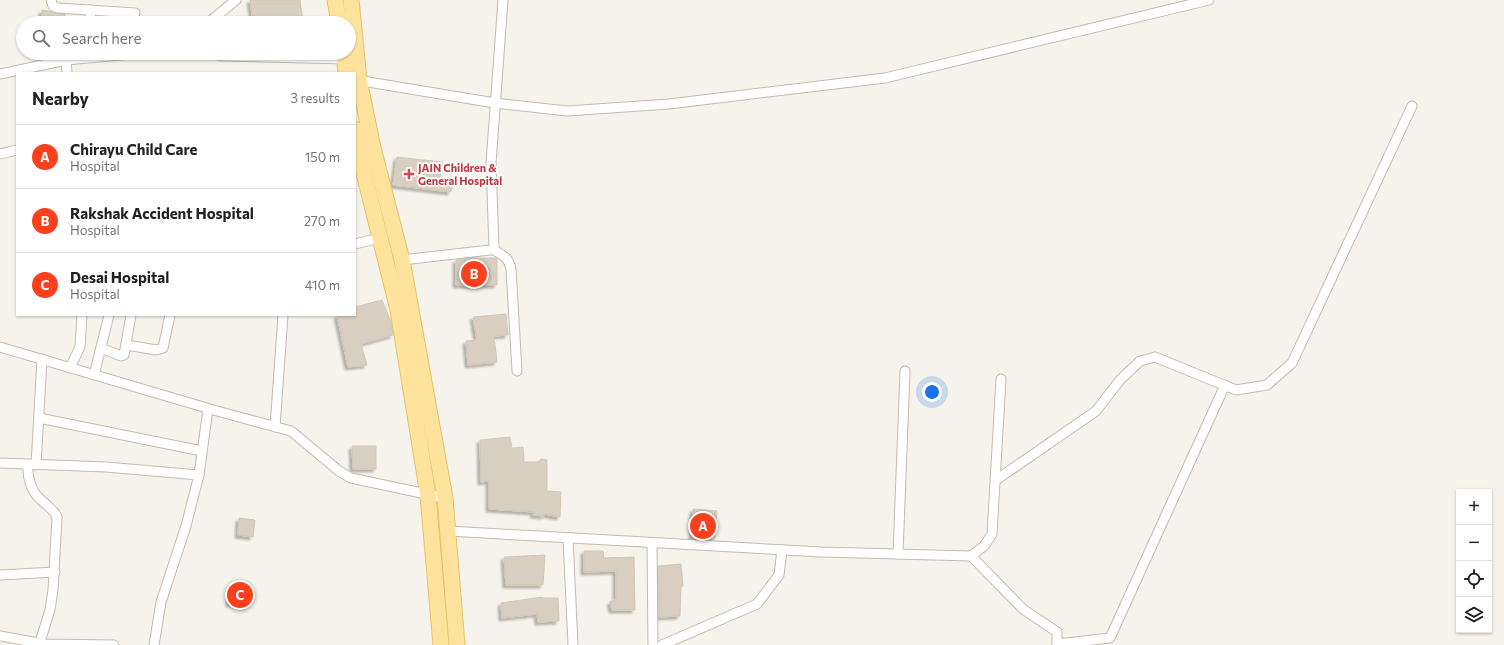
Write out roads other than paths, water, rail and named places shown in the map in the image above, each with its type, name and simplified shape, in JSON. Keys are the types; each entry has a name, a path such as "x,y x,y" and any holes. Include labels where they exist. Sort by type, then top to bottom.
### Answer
{"main road":[{"path":"335,0 338,16"},
{"path":"351,0 352,16"},
{"path":"356,60 360,102 402,260 445,498 457,645"},
{"path":"356,135 360,158 398,310 428,495 441,645"}],"street":[{"path":"51,0 53,6 58,8 135,13"},
{"path":"217,16 236,0"},
{"path":"492,249 494,246 491,163 503,0"},
{"path":"357,80 495,103 567,111 669,104 885,78 1209,0"},
{"path":"90,10 90,16"},
{"path":"0,74 66,60 67,72"},
{"path":"304,60 345,62"},
{"path":"996,480 1096,411 1120,380 1140,361 1155,357 1236,390 1268,385 1292,363 1412,106"},
{"path":"0,154 16,150"},
{"path":"356,244 380,238"},
{"path":"402,260 492,249 504,255 509,261 511,269 517,371"},
{"path":"70,368 80,347 82,316"},
{"path":"94,375 109,316"},
{"path":"101,348 121,356 124,355 127,345 131,316"},
{"path":"127,345 156,350 163,348 170,316"},
{"path":"275,427 283,316"},
{"path":"0,347 208,409 291,431 339,471 352,478 445,498"},
{"path":"39,644 50,610 55,572 57,518 53,510 40,500 32,488 32,465 38,418 42,359"},
{"path":"898,554 905,371"},
{"path":"448,531 782,550 971,556 984,546 992,534 1001,379"},
{"path":"971,556 1023,609 1057,632 1057,644 1110,638 1224,385"},
{"path":"154,645 161,602 186,526 199,475 208,409"},
{"path":"38,418 202,451"},
{"path":"0,463 106,467 199,475"},
{"path":"568,538 573,645"},
{"path":"652,543 652,645"},
{"path":"662,645 757,604 779,574 782,550"},
{"path":"0,575 55,572"},
{"path":"0,636 39,644 114,645"}],"place":[{"name":"JAIN Children & General Hospital","path":"409,174"},
{"name":"Rakshak Accident Hospital","path":"474,274"},
{"name":"Chirayu Child Care","path":"703,526"},
{"name":"Desai Hospital","path":"240,595"}]}
